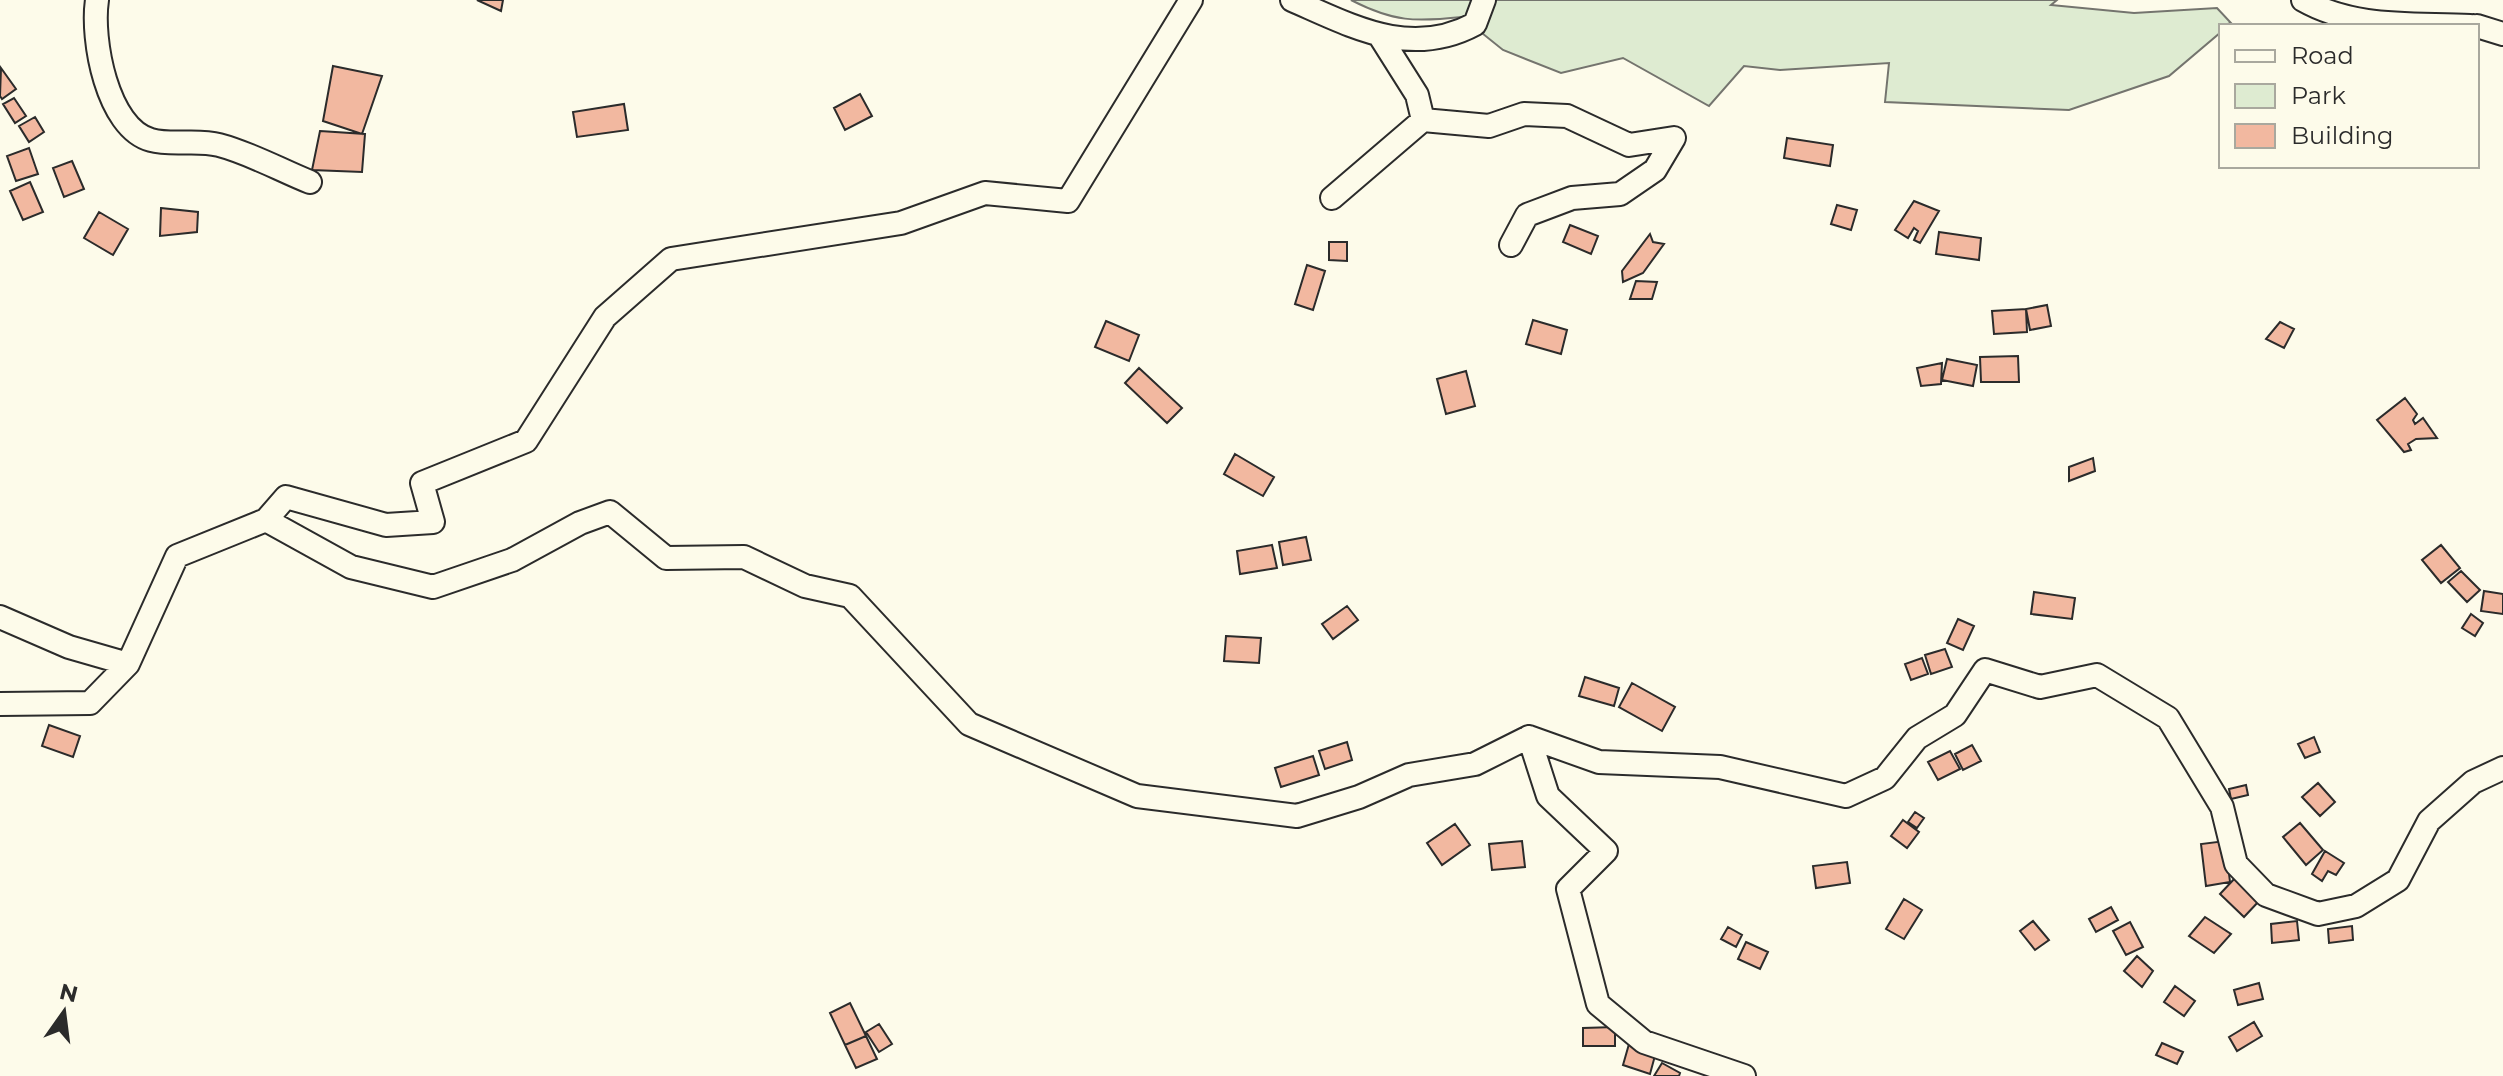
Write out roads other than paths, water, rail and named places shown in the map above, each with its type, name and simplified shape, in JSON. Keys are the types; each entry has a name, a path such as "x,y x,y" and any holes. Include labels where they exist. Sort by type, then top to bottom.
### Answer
{"street":[{"path":"97,0 94,19 103,78 129,129 151,140 217,144 310,182"},
{"path":"0,704 90,703 128,664 177,556 266,520 286,497 386,525 433,522 422,483 526,441 605,317 671,259 901,223 985,193 1068,201 1191,0"},
{"path":"1292,0 1381,38 1461,32 1475,24 1484,0"},
{"path":"2303,0 2342,18 2418,24"},
{"path":"2479,27 2503,34"},
{"path":"1381,38 1417,95 1423,120"},
{"path":"1332,198 1423,120 1489,126 1524,114 1567,116 1629,145 1674,138 1655,170 1620,194 1572,198 1527,215 1511,245"},
{"path":"266,520 351,567 433,587 512,560 580,523 610,512 666,558 744,557 805,586 850,596 969,724 1137,796 1297,816 1359,797 1409,775 1475,764 1529,737 1599,762 1720,767 1846,796 1885,778 1917,738 1955,715 1985,670 2040,687 2097,675 2168,718 2222,807 2236,864 2266,895 2318,914 2356,906 2398,880 2429,821 2473,782 2503,768"},
{"path":"0,617 69,647 128,664"},
{"path":"1529,737 1548,796 1606,851 1568,889 1598,1004 1644,1042 1744,1076"}]}
